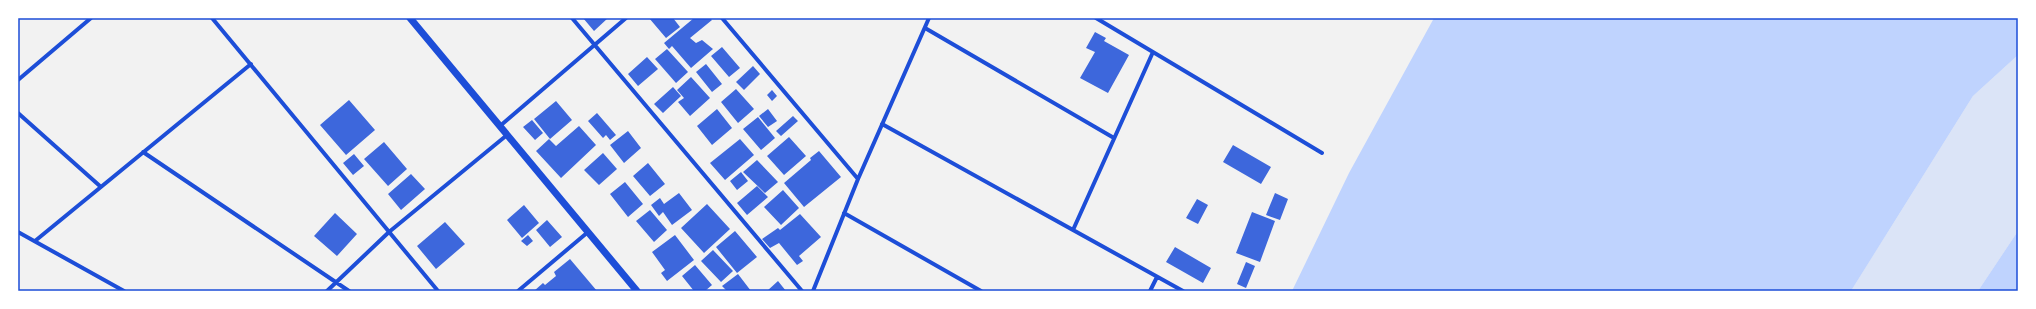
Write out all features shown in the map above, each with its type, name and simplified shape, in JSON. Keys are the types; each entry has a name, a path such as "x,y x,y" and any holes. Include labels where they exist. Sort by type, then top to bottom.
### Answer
{"street":[{"path":"18,80 91,18"},
{"path":"212,18 438,291"},
{"path":"410,18 637,291"},
{"path":"572,18 802,291"},
{"path":"500,126 626,18"},
{"path":"722,18 858,179"},
{"path":"813,291 858,179 929,18"},
{"path":"1096,18 1322,153"},
{"path":"925,28 1114,138"},
{"path":"1073,230 1154,52"},
{"path":"35,241 250,64"},
{"path":"18,113 101,187"},
{"path":"882,124 1183,291"},
{"path":"327,291 389,232 507,135"},
{"path":"143,152 349,291"},
{"path":"844,213 981,291"},
{"path":"18,232 124,291"},
{"path":"518,291 588,232"},
{"path":"1150,291 1157,277"}],"shaded area":[{"path":"2018,55 2018,231 1978,291 1851,291 1973,96"}],"water":[{"path":"1434,18 2018,18 2018,55 1973,96 1851,291 1292,291 1349,173"},
{"path":"2018,231 2018,291 1978,291"}],"building":[{"path":"583,18 608,18 594,31"},
{"path":"649,18 673,18 680,27 666,38"},
{"path":"694,18 710,18 712,20 690,38 696,43 702,40 713,49 691,68 672,46 669,49 664,43"},
{"path":"1095,32 1106,38 1104,41 1129,55 1108,93 1080,78 1095,52 1086,48"},
{"path":"722,47 740,68 729,77 711,56"},
{"path":"667,49 688,72 676,83 655,59"},
{"path":"647,57 658,69 638,86 628,74"},
{"path":"706,64 722,84 712,92 696,72"},
{"path":"753,66 760,74 744,90 736,82"},
{"path":"691,77 710,98 690,116 678,102 684,98 677,90"},
{"path":"673,87 681,96 663,113 654,104"},
{"path":"736,89 754,109 738,123 721,102"},
{"path":"772,90 777,96 772,101 767,95"},
{"path":"349,100 375,130 346,155 320,125"},
{"path":"556,101 572,120 550,139 534,119"},
{"path":"717,109 732,128 712,145 697,126"},
{"path":"768,109 777,121 768,127 759,116"},
{"path":"597,113 616,135 610,140 606,135 603,138 588,121"},
{"path":"793,116 798,121 781,136 776,131"},
{"path":"758,117 775,138 761,150 743,129"},
{"path":"532,120 543,133 535,140 523,127"},
{"path":"579,126 596,145 561,178 536,151 549,139 556,146"},
{"path":"628,131 641,148 624,163 610,145"},
{"path":"789,137 806,156 784,175 767,156"},
{"path":"740,139 754,155 725,180 710,163"},
{"path":"384,142 407,169 388,186 364,159"},
{"path":"1233,145 1271,167 1261,184 1223,162"},
{"path":"819,151 841,177 804,207 784,183 811,160 810,158"},
{"path":"603,153 617,169 599,185 584,170"},
{"path":"354,154 364,166 353,175 343,163"},
{"path":"757,160 778,182 765,193 743,172"},
{"path":"648,163 665,184 650,196 633,176"},
{"path":"741,172 748,181 737,190 730,181"},
{"path":"411,174 425,189 401,210 388,194"},
{"path":"625,182 643,204 628,217 610,194"},
{"path":"757,186 768,197 747,215 737,203"},
{"path":"783,190 799,208 781,225 764,207"},
{"path":"679,193 692,210 672,225 663,212 659,216 651,205 660,198 664,204"},
{"path":"1275,193 1288,199 1280,220 1266,215"},
{"path":"1197,199 1208,205 1198,224 1186,218"},
{"path":"707,204 730,229 704,253 681,228"},
{"path":"524,205 539,223 522,238 507,220"},
{"path":"650,210 667,230 654,242 636,221"},
{"path":"1252,212 1275,221 1260,262 1236,253"},
{"path":"335,213 357,234 337,256 314,236"},
{"path":"800,214 821,237 799,256 803,261 797,265 779,243 770,248 762,239 778,228 780,230"},
{"path":"547,220 562,237 550,247 536,230"},
{"path":"445,222 465,244 436,269 417,246"},
{"path":"735,231 757,257 737,273 716,247"},
{"path":"528,235 533,241 527,246 521,241"},
{"path":"675,235 694,260 667,281 661,273 665,270 652,252"},
{"path":"1175,247 1211,268 1203,283 1166,262"},
{"path":"713,250 733,271 721,282 701,261"},
{"path":"570,259 597,291 534,291 543,283 545,285 556,276 554,272"},
{"path":"1246,262 1255,266 1246,288 1237,284"},
{"path":"695,265 712,285 705,291 694,291 682,276"},
{"path":"738,274 751,291 727,291 722,286"},
{"path":"778,281 786,291 767,291"}]}
